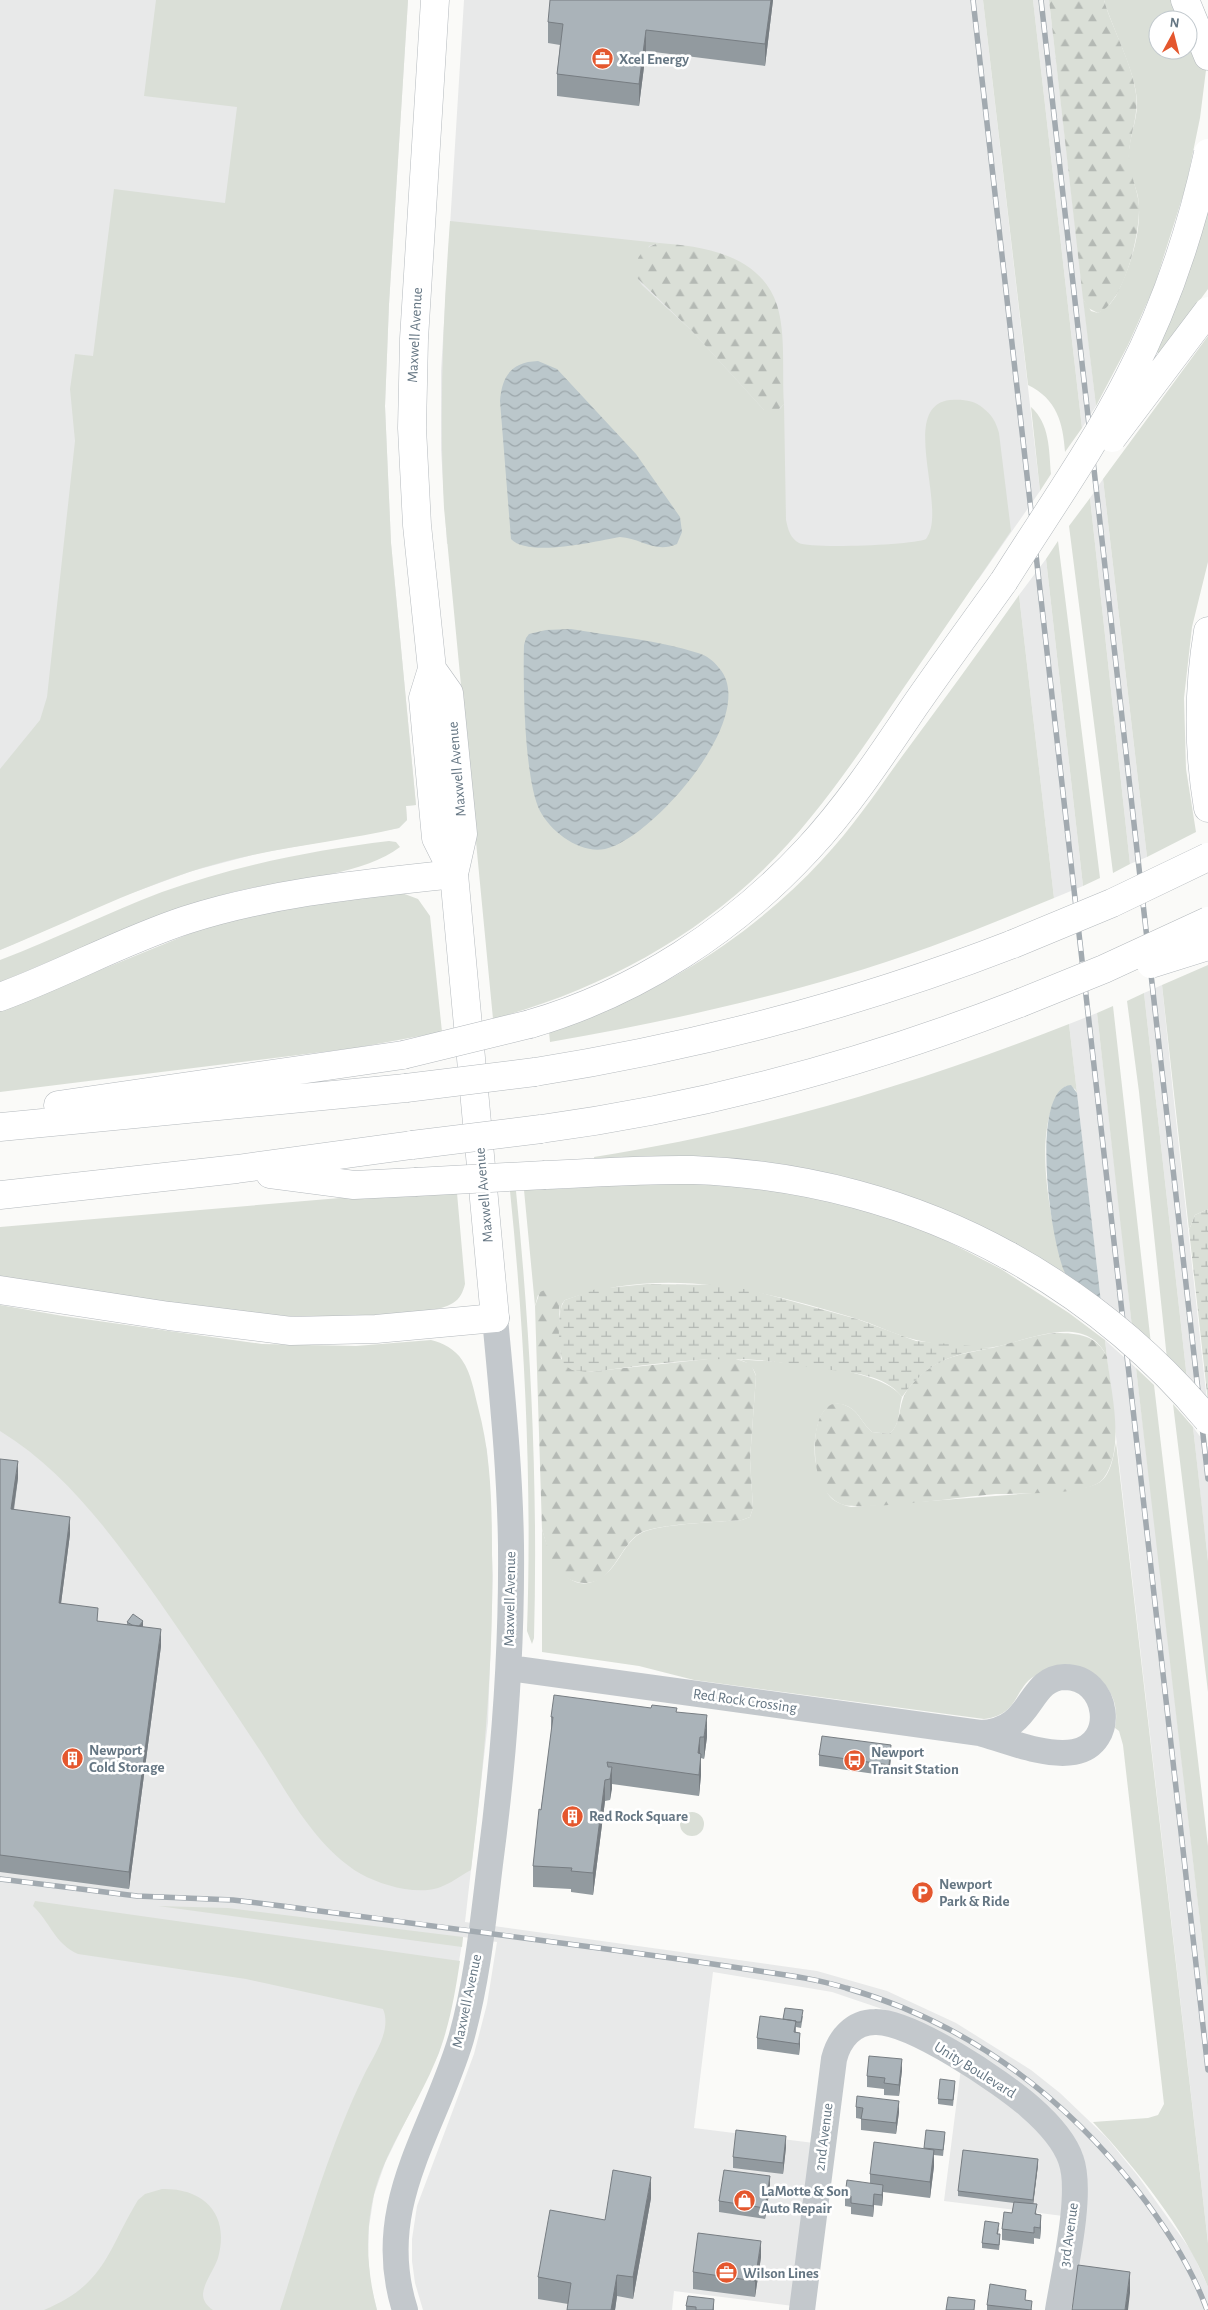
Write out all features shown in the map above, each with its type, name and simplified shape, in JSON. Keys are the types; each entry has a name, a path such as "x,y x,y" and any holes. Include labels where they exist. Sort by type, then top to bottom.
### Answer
{"main road":[{"name":"Maxwell Avenue","path":"435,0 412,400 415,497 432,669 423,698 436,838 454,874 495,1318"},
{"path":"1184,0 1208,56"},
{"path":"1004,581 1104,422 1143,349 1181,253 1208,152"},
{"path":"0,1114 93,1099 305,1071 403,1055 530,1024 590,1003 664,965 718,930 764,893 814,842 856,790 1004,581 1208,311"},
{"path":"1208,631 1200,712 1201,756 1208,808"},
{"path":"0,1127 406,1088 535,1072 673,1047 796,1017 892,987 1013,944 1112,903 1208,857"},
{"path":"0,997 162,929 222,909 311,890 454,874"},
{"path":"0,1195 237,1169 541,1130 664,1108 782,1080 926,1038 1104,969 1208,921"},
{"path":"1020,1003 1208,946"},
{"path":"237,1169 354,1185 693,1170 795,1181 860,1195 944,1224 1009,1256 1075,1297 1121,1332 1170,1378 1208,1420"},
{"path":"0,1290 178,1318 291,1331 376,1329 495,1318"}],"street":[{"name":"Maxwell Avenue","path":"405,2310 395,2262 397,2218 403,2189 460,2041 474,1981 500,1792 509,1668 510,1516 495,1318"},
{"name":"Red Rock Crossing","path":"509,1668 980,1733"},
{"name":"Unity Boulevard","path":"852,2029 870,2022 888,2023 916,2034 954,2055 1030,2106 1058,2136 1072,2161"},
{"name":"2nd Avenue","path":"802,2310 834,2059 842,2040 852,2029"},
{"name":"3rd Avenue","path":"1058,2310 1074,2203 1075,2179 1072,2161"}],"shaded area":[{"path":"0,0 408,0 389,304 385,406 391,543 416,805 406,806 407,820 399,828 260,853 192,871 121,897 0,950"},
{"path":"464,0 983,0 1040,491 978,580 447,544 441,450 441,371"},
{"path":"1033,0 1049,0 1096,406 1082,428"},
{"path":"1103,479 1147,857 1130,864 1090,498"},
{"path":"1046,559 1083,886 1054,898 1019,595"},
{"path":"1162,985 1207,1401 1187,1379 1144,993"},
{"path":"1097,1013 1132,1327 1101,1302 1069,1024"},
{"path":"0,1336 468,1372 487,1450 493,1576 488,1722 465,1922 817,1971 887,1991 956,2023 1031,2070 1060,2093 1107,2138 1138,2176 1192,2252 1208,2287 1208,2310 1068,2310 1081,2161 897,2014 832,1992 713,1972 694,2128 814,2143 793,2306 674,2291 672,2310 423,2310 415,2283 412,2261 412,2239 417,2206 474,2054 487,2004 497,1942 463,1937 453,1999 439,2053 385,2163 374,2195 369,2227 368,2257 371,2286 377,2310 0,2310"},
{"path":"1105,1340 1136,1368 1154,1517 1208,1991 1208,2243"},
{"path":"1193,1427 1208,1447 1208,1561 1202,1509"},
{"path":"961,2068 984,2081 1061,2154 1063,2216 944,2201"}],"green space":[{"path":"156,0 408,0 389,304 385,406 391,543 416,805 406,806 407,820 399,828 261,853 216,864 160,882 0,950 0,769 40,720 47,697 75,441 70,389 75,354 93,356 114,189 225,203 237,107 144,96"},
{"path":"983,0 1033,0 1082,428 1065,452 1057,413 1046,397 1028,385"},
{"path":"1049,0 1104,0 1131,70 1136,94 1137,102 1129,161 1139,206 1137,233 1134,249 1123,281 1108,306 1098,313 1088,308 1083,299"},
{"path":"1104,0 1176,0 1180,10 1148,10 1148,60 1198,60 1198,51 1206,70 1200,118 1186,186 1154,287 1128,345 1096,406 1083,299 1091,311 1098,313 1110,304 1116,296 1130,261 1139,222 1138,197 1130,169 1129,157 1137,101 1128,63"},
{"path":"1208,211 1208,289 1160,355 1156,351 1185,284"},
{"path":"450,221 659,243 649,246 638,279 642,285 692,331 764,410 780,409 784,404 786,520 791,536 799,543 822,546 862,546 926,539 931,525 932,506 925,439 927,420 935,407 950,400 976,403 991,416 996,425 999,433 1011,531 849,768 817,810 764,869 704,919 638,961 603,979 567,994 493,1019 444,508 442,364"},
{"path":"659,243 694,247 728,256 744,264 758,275 769,288 780,316 783,340 784,404 777,411 764,410 692,331 638,279 636,272 637,261 643,252"},
{"path":"1208,336 1208,562 1192,627 1184,698 1186,769 1196,832 1147,857 1103,479"},
{"path":"1031,407 1042,421 1049,447 1051,474 1040,491"},
{"path":"1090,498 1130,864 1113,873 1069,526"},
{"path":"1058,541 1100,878 1083,886 1046,559"},
{"path":"1019,595 1054,898 949,940 841,976 697,1013 550,1042 549,1032 625,1002 661,984 696,963 730,941 763,916 793,889 822,860 854,822"},
{"path":"389,841 396,842 400,847 383,858 362,866 316,877 246,889 197,903 140,924 0,982 0,960 162,892 217,874 274,860"},
{"path":"402,893 418,899 430,916 442,1032 355,1048 0,1092 0,1011 201,929 285,908"},
{"path":"1208,965 1208,1209 1195,1215 1189,1230 1162,985"},
{"path":"1144,993 1187,1379 1167,1359 1139,1092 1127,1001"},
{"path":"1113,1006 1151,1344 1132,1327 1097,1013"},
{"path":"1069,1024 1077,1093 1075,1089 1066,1086 1054,1102 1048,1124 1045,1151 1050,1208 1055,1235 1068,1278 964,1220 595,1163 594,1157 655,1147 715,1134 835,1104 953,1067"},
{"path":"675,1182 765,1188 882,1213 943,1239 1001,1269 1069,1313 1105,1340 1107,1357 1098,1343 1085,1335 1071,1332 1039,1335 987,1348 951,1346 916,1340 860,1320 780,1297 708,1285 673,1283 637,1284 601,1290 565,1300 562,1304 560,1315 559,1305 538,1295 535,1306 524,1190 577,1188 577,1185"},
{"path":"510,1191 516,1191 526,1302 532,1414 535,1582 534,1638 532,1644 527,1631 529,1521 526,1411 520,1301"},
{"path":"457,1193 465,1284 461,1295 455,1301 448,1306 436,1309 355,1317 253,1314 0,1278 0,1227 340,1198"},
{"path":"1208,1209 1208,1402 1189,1230 1195,1215"},
{"path":"647,1284 721,1285 755,1291 857,1319 916,1341 993,1348 965,1353 941,1362 921,1375 902,1397 886,1383 867,1376 780,1362 716,1359 661,1363 587,1372 572,1370 564,1365 560,1351 559,1322 562,1305 565,1300 596,1289"},
{"path":"547,1289 554,1291 559,1305 561,1359 587,1372 708,1359 736,1359 751,1364 756,1376 750,1459 753,1508 750,1517 742,1520 662,1527 642,1532 631,1541 601,1579 590,1583 574,1581 560,1571 547,1547 542,1529 535,1306 540,1292"},
{"path":"0,1305 63,1316 262,1344 356,1346 431,1340 448,1347 459,1356 470,1376 486,1443 492,1516 490,1673 484,1752 471,1870 438,1888 409,1890 398,1888 361,1874 330,1850 317,1835 304,1819 172,1620 107,1530 68,1486 47,1466 24,1447 0,1431"},
{"path":"1056,1333 1086,1337 1098,1344 1107,1357 1114,1404 1114,1452 1110,1467 1103,1479 1096,1484 1069,1491 996,1494 869,1506 841,1504 828,1494 820,1481 815,1457 818,1423 826,1409 832,1405 839,1404 849,1407 872,1432 889,1434 896,1424 902,1400 908,1389 926,1370 956,1356 1031,1337"},
{"path":"736,1359 799,1364 850,1372 872,1378 890,1387 902,1397 896,1426 889,1434 872,1432 852,1409 839,1404 830,1406 824,1411 820,1419 815,1440 815,1450 820,1477 830,1497 838,1503 851,1507 1072,1490 1090,1486 1100,1482 1107,1474 1116,1442 1208,2243 1208,2287 1186,2243 1158,2200 1126,2159 1093,2122 1148,2118 1158,2115 1164,2104 1123,1745 1119,1731 1115,1728 1116,1710 1114,1702 1102,1681 1088,1670 1040,1674 1028,1681 1010,1707 1004,1712 984,1719 694,1680 639,1666 542,1652 542,1529 550,1553 564,1574 573,1581 583,1583 595,1581 608,1572 632,1540 643,1532 663,1527 742,1520 750,1517 753,1508 750,1459 756,1376 749,1364"},
{"path":"1136,1368 1154,1385 1208,1846 1208,1991"},
{"path":"1173,1404 1193,1427 1208,1561 1208,1692"},
{"path":"692,1812 697,1813 703,1819 703,1829 697,1835 692,1836 687,1835 681,1829 680,1824 681,1819 687,1813"},
{"path":"35,1901 460,1961 451,2011 441,2048 423,2089 387,2158 375,2189 368,2241 370,2276 377,2310 280,2310 329,2160 352,2102 384,2034 385,2017 383,2009 246,1979 78,1954 70,1950 58,1939 33,1906"},
{"path":"158,1906 228,1908 463,1937 462,1947"},
{"path":"162,2189 191,2193 211,2207 217,2217 221,2243 218,2258 205,2285 203,2294 206,2303 213,2310 44,2310 65,2300 93,2277 103,2264 138,2200 145,2194"}],"water":[{"path":"538,361 557,369 636,454 680,517 682,532 677,544 662,547 620,537 547,548 520,545 511,539 500,401 501,392 506,377 515,367"},
{"path":"571,629 651,642 701,654 710,659 719,668 728,689 726,715 714,743 695,772 673,800 649,823 625,840 605,849 595,850 576,845 559,834 540,811 531,777 526,730 524,645 529,634 546,630"},
{"path":"1071,1085 1077,1093 1101,1302 1078,1287 1067,1277 1055,1236 1050,1206 1047,1140 1050,1113 1058,1093"}],"building":[{"name":"Xcel Energy","path":"550,0 771,0 765,44 646,30 639,84 557,74 563,24 548,22"},
{"name":"Newport Cold Storage","path":"0,1459 18,1461 11,1509 70,1517 59,1603 98,1608 97,1621 161,1629 129,1872 0,1855"},
{"path":"133,1614 143,1621 139,1626 127,1622"},
{"name":"Red Rock Square","path":"554,1695 651,1708 652,1705 677,1708 676,1712 707,1715 704,1737 700,1737 698,1753 701,1754 699,1775 607,1762 608,1767 612,1767 610,1779 605,1780 593,1873 571,1871 572,1868 533,1866 539,1809 541,1810 553,1717 551,1717"},
{"path":"822,1736 891,1745 889,1765 819,1755"},
{"path":"785,2008 803,2010 801,2022 783,2019"},
{"path":"760,2016 796,2021 794,2032 800,2033 799,2044 757,2038"},
{"path":"869,2056 902,2059 899,2085 884,2083 885,2078 867,2076"},
{"path":"940,2079 955,2081 953,2100 938,2099"},
{"path":"857,2096 899,2101 896,2123 861,2119 863,2108 856,2107"},
{"path":"736,2130 786,2136 783,2163 733,2157"},
{"path":"926,2130 945,2132 943,2150 924,2148"},
{"path":"874,2142 934,2150 930,2182 870,2174"},
{"path":"963,2150 1038,2159 1033,2200 958,2191"},
{"path":"613,2170 651,2177 633,2277 617,2275 611,2310 567,2310 571,2283 538,2277 550,2210 605,2220"},
{"name":"LaMotte & Son Auto Repair","path":"724,2170 770,2176 765,2208 719,2201"},
{"path":"847,2180 883,2185 882,2195 874,2194 873,2206 851,2203 851,2196 845,2195"},
{"path":"1014,2202 1037,2204 1035,2214 1041,2215 1040,2228 1034,2227 1034,2233 1002,2229 1004,2212 1012,2213"},
{"path":"985,2221 999,2223 997,2234 1000,2234 999,2245 982,2243"},
{"path":"698,2233 761,2241 755,2281 693,2272"},
{"path":"1078,2265 1130,2272 1125,2310 1072,2310"},
{"path":"990,2284 1026,2290 1025,2300 1032,2301 1031,2310 987,2305"},
{"path":"688,2296 714,2299 713,2310 696,2310 696,2307 686,2306"},
{"path":"948,2297 975,2300 974,2310 946,2310"}],"railway":[{"path":"973,0 1208,2070"},
{"path":"1041,0 1208,1479"},
{"path":"0,1879 137,1896 233,1900 649,1955 809,1979 890,2002 931,2020 970,2041 1008,2065 1043,2092 1076,2122 1108,2155 1157,2218 1185,2262 1207,2310"}],"place":[{"name":"Xcel Energy","path":"603,59"},
{"name":"Newport Cold Storage","path":"73,1759"},
{"name":"Newport Transit Station","path":"855,1761"},
{"name":"Red Rock Square","path":"573,1816"},
{"name":"Newport Park & Ride","path":"923,1893"},
{"name":"LaMotte & Son Auto Repair","path":"745,2200"},
{"name":"Wilson Lines","path":"727,2273"}]}
